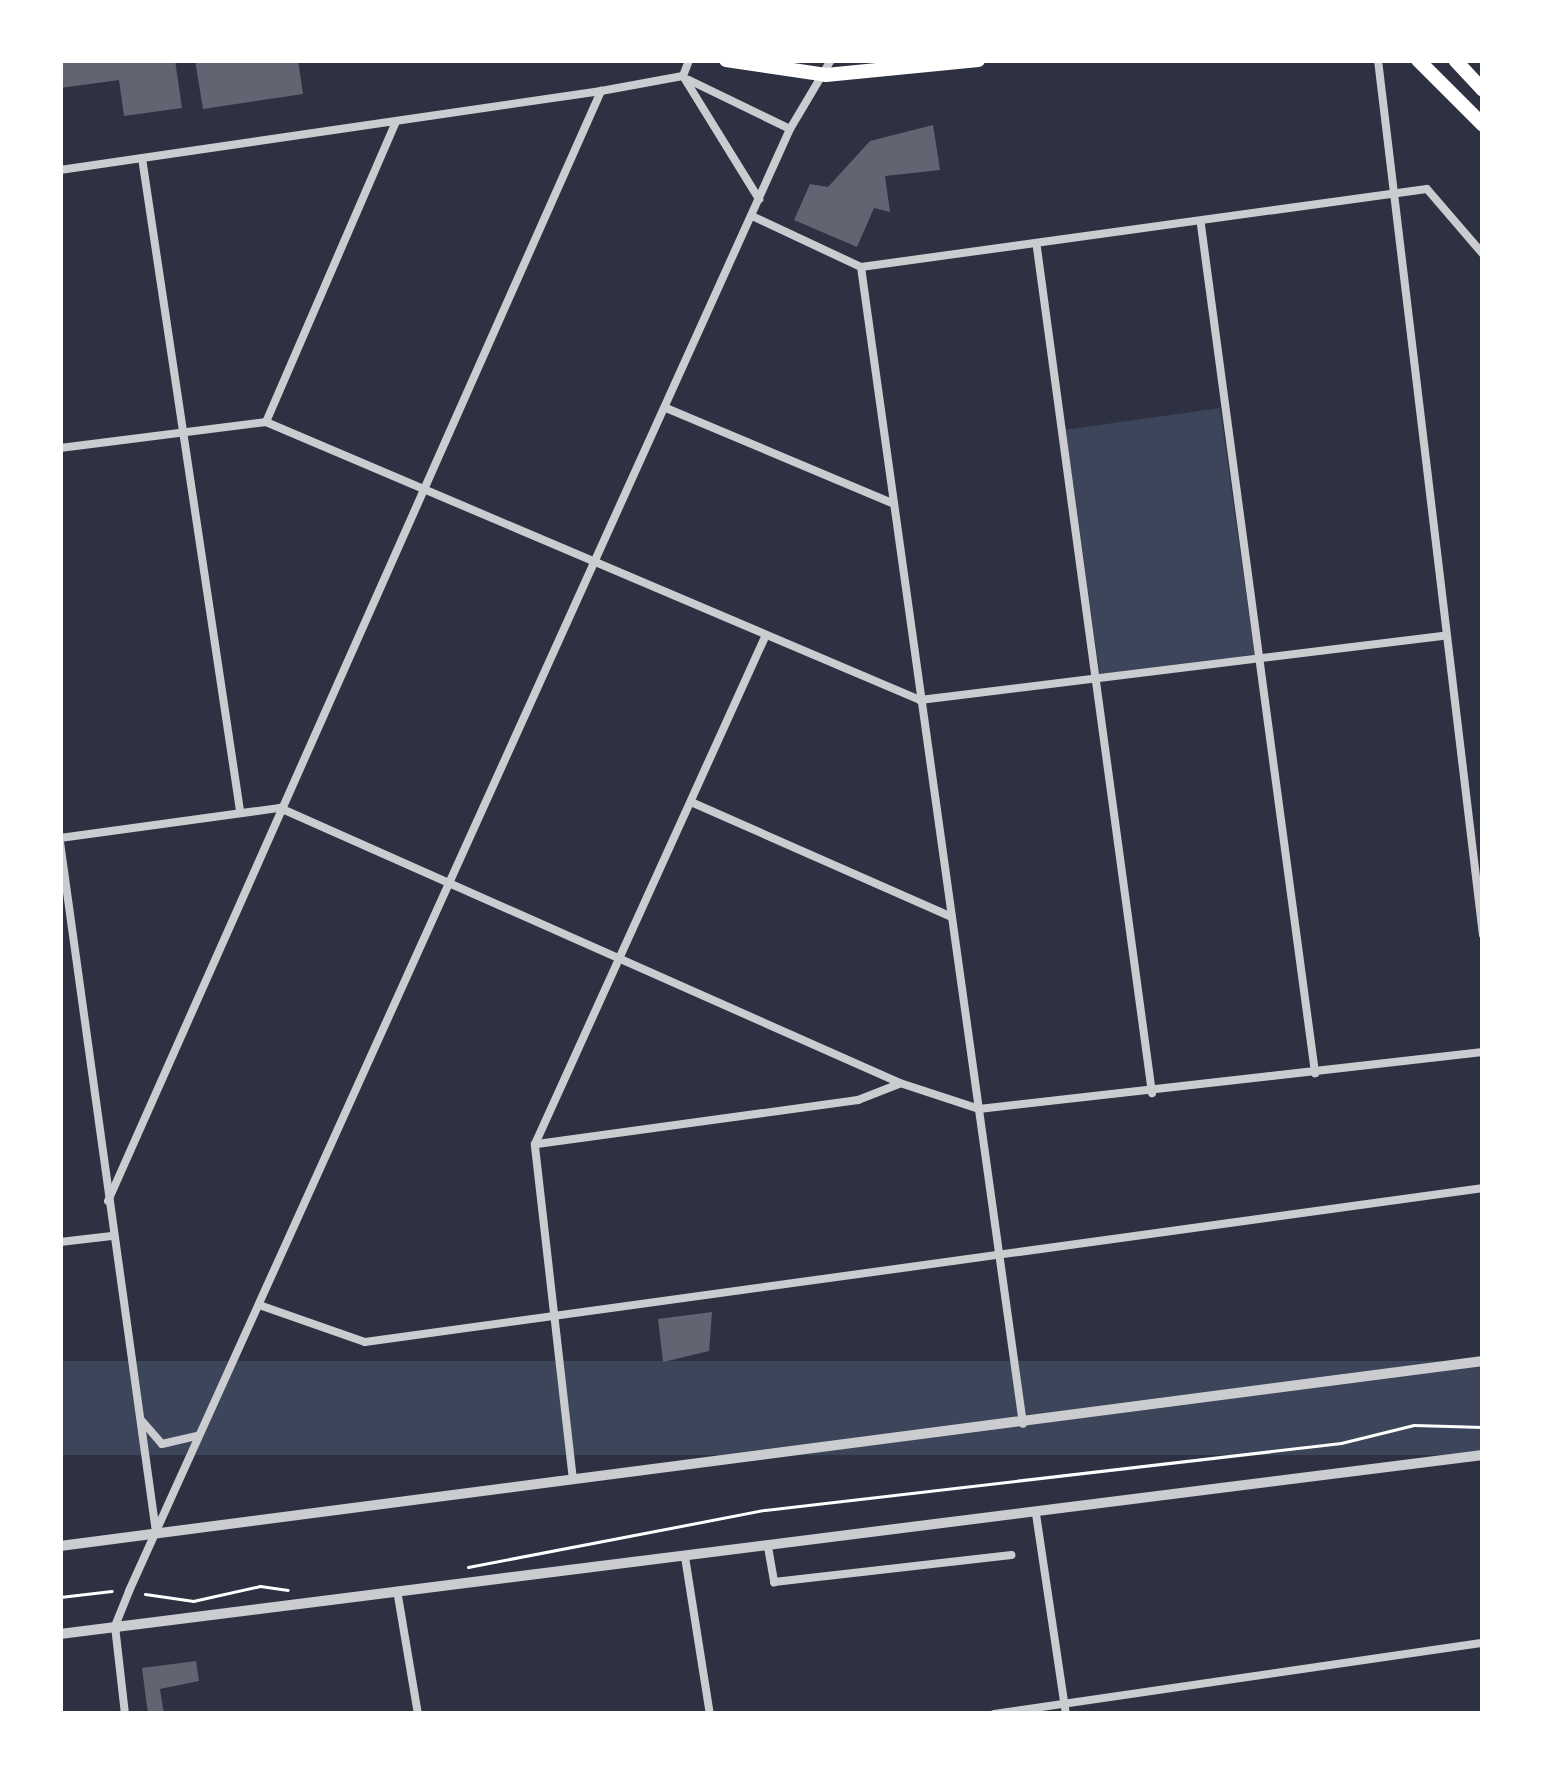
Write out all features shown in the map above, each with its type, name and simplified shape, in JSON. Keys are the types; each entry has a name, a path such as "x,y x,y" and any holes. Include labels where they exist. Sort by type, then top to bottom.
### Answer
{"main road":[{"path":"726,60 829,67 978,60"},
{"path":"1418,60 1483,125"},
{"path":"1455,60 1483,90"}],"street":[{"path":"683,76 689,60"},
{"path":"1378,60 1442,636 1483,935"},
{"path":"124,1714 115,1626 129,1591 262,1306 790,129 829,67"},
{"path":"683,76 759,199"},
{"path":"60,170 396,123 683,76 790,129"},
{"path":"108,1201 601,91"},
{"path":"266,422 396,123"},
{"path":"142,158 240,811"},
{"path":"752,216 861,267 1037,248 1390,194 1440,195 1483,254"},
{"path":"1201,225 1315,1073"},
{"path":"1037,248 1152,1093"},
{"path":"861,267 1024,1426"},
{"path":"666,408 894,504"},
{"path":"60,448 266,422 920,700 1442,636"},
{"path":"573,1482 535,1144 765,637"},
{"path":"691,802 952,917"},
{"path":"156,1534 60,840 280,808 900,1083 979,1109 1483,1052"},
{"path":"535,1144 858,1100 900,1083"},
{"path":"262,1306 353,1342 1483,1188"},
{"path":"60,1242 112,1236"},
{"path":"60,1546 1024,1426 1483,1361"},
{"path":"138,1416 155,1439 176,1447 203,1432"},
{"path":"60,1634 398,1596 1483,1455"},
{"path":"1036,1514 1065,1709"},
{"path":"768,1547 774,1582 1011,1555"},
{"path":"685,1557 710,1714"},
{"path":"398,1596 418,1714"},
{"path":"994,1714 1065,1709 1483,1643"}],"path":[{"path":"456,1571 765,1510 1341,1443 1414,1425 1483,1427"},
{"path":"60,1597 129,1591 179,1601 270,1585 304,1595"}],"shaded area":[{"path":"1220,408 1255,655 1100,676 1066,430"},
{"path":"60,1361 1483,1361 1483,1455 60,1455"}],"building":[{"path":"60,60 175,60 182,108 124,116 119,80 60,88"},
{"path":"195,60 298,60 303,94 203,109"},
{"path":"933,125 940,170 885,176 890,212 874,208 857,247 794,220 810,184 828,187 870,141"},
{"path":"712,1312 709,1351 663,1362 658,1319"},
{"path":"196,1661 199,1681 160,1689 164,1714 148,1714 142,1668"}]}
